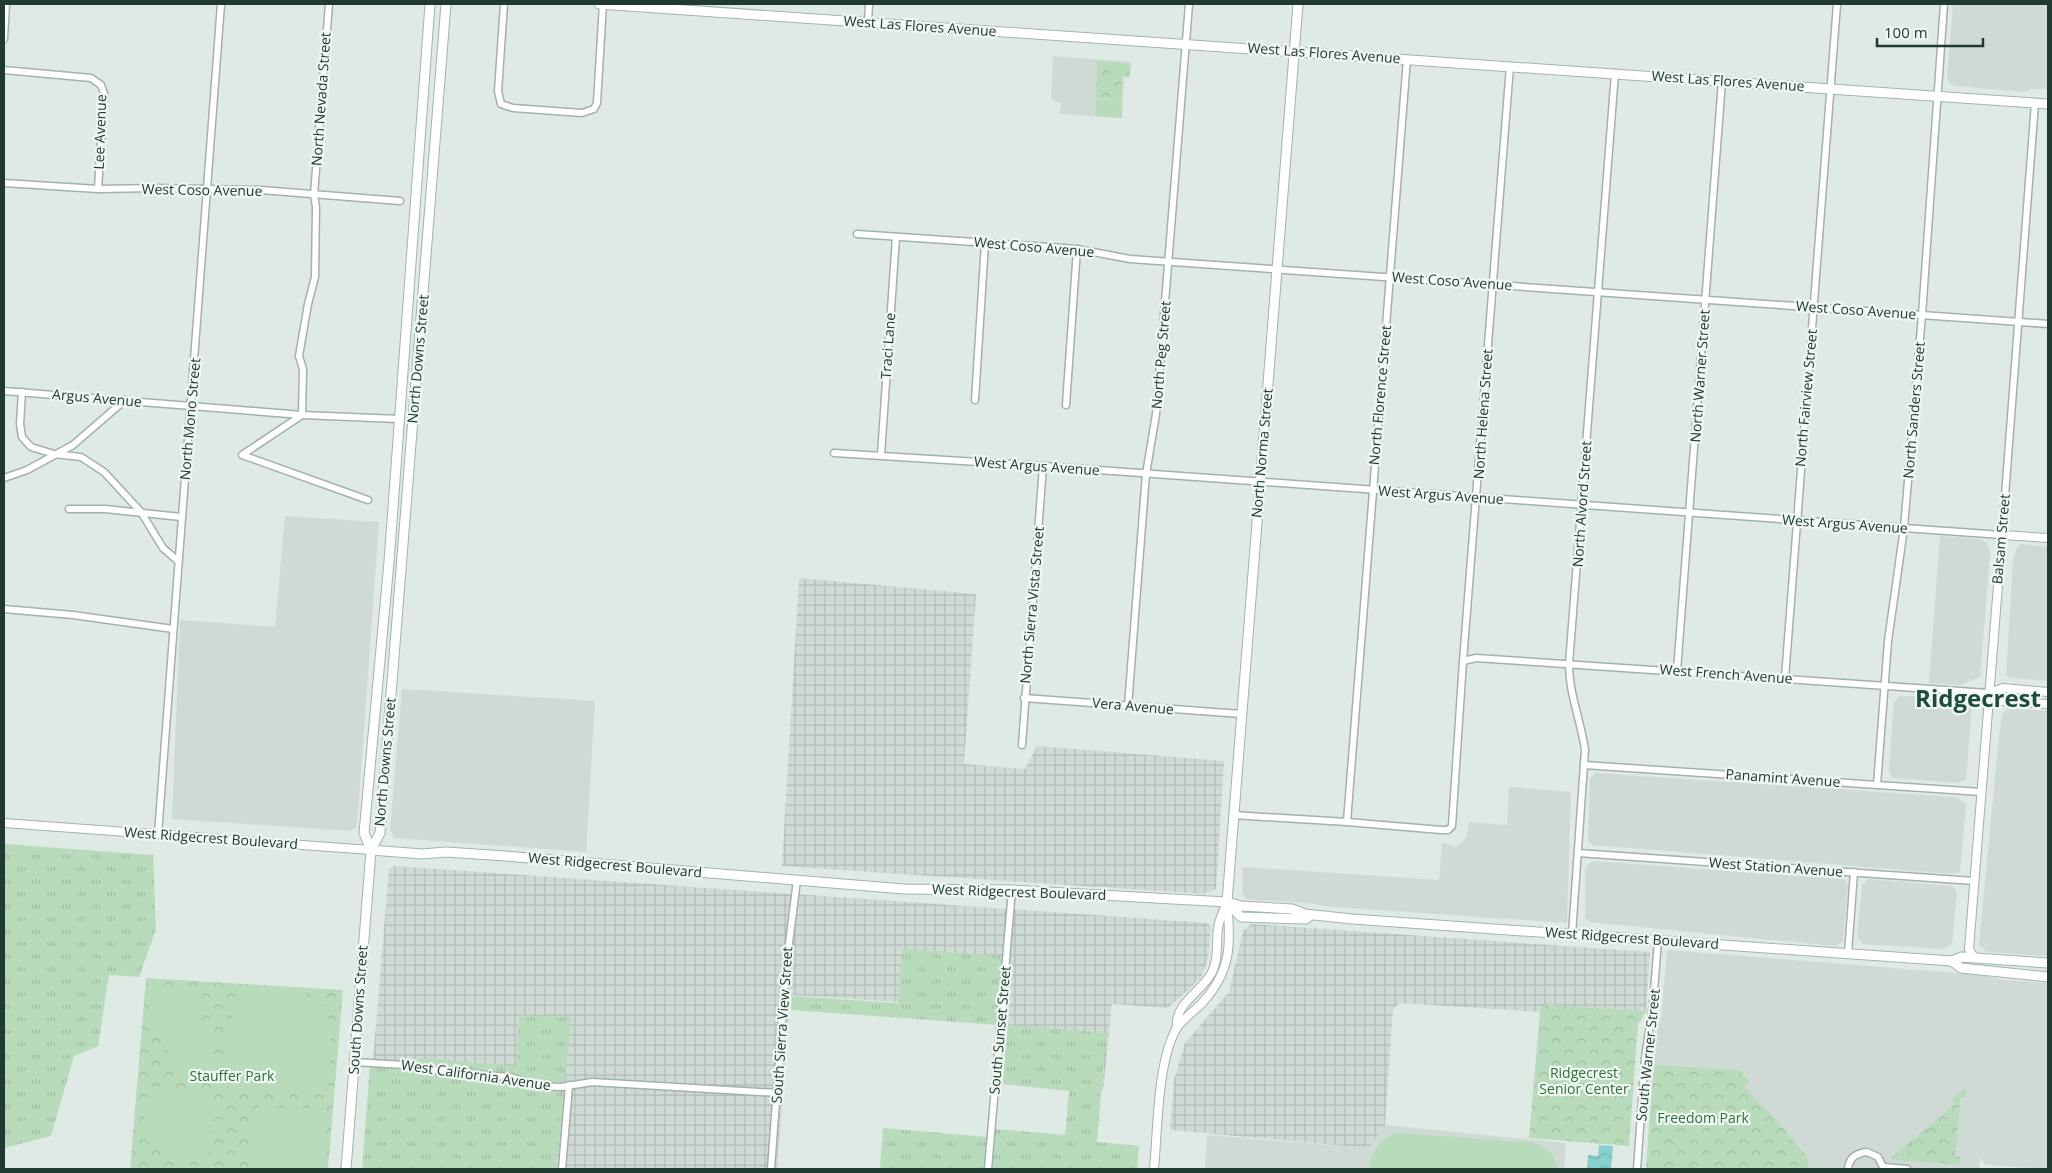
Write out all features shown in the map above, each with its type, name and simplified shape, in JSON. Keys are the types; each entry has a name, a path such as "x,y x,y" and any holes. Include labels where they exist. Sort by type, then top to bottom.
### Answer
{"main road":[{"name":"North Downs Street","path":"371,850 364,833 389,562 430,4"},
{"name":"North Downs Street","path":"371,850 380,832 446,4"},
{"name":"West Las Flores Avenue","path":"599,4 2048,104"},
{"name":"North Norma Street","path":"1227,902 1298,4"},
{"name":"West Ridgecrest Boulevard","path":"371,850 422,854 446,852 476,854 904,889 1012,890 1227,902 1240,917 1306,919 1312,914 1352,919 1952,961 1961,957 2048,963"},
{"name":"South Downs Street","path":"346,1169 371,850"},
{"name":"West Ridgecrest Boulevard","path":"1952,961 1961,968 2048,977"}],"street":[{"path":"4,39 6,4"},
{"name":"North Mono Street","path":"158,834 221,4"},
{"name":"North Nevada Street","path":"302,415 303,369 299,356 308,304 315,277 316,207 314,195 329,4"},
{"path":"504,4 498,91 501,104 513,108 582,113 594,109 597,96 603,4"},
{"path":"868,22 869,4"},
{"name":"North Peg Street","path":"1128,706 1146,474 1156,414 1189,4"},
{"name":"North Fairview Street","path":"1785,678 1837,4"},
{"name":"North Sanders Street","path":"1877,785 1893,596 1904,528 1922,315 1944,4"},
{"name":"North Florence Street","path":"1347,822 1407,59"},
{"name":"North Helena Street","path":"1347,822 1442,830 1448,830 1452,826 1463,662 1510,66"},
{"name":"Lee Avenue","path":"4,70 91,78 101,85 104,93 98,189"},
{"name":"North Alvord Street","path":"1572,934 1585,750 1569,681 1569,664 1615,74"},
{"name":"North Warner Street","path":"1677,671 1722,81"},
{"name":"Balsam Street","path":"1982,971 1969,949 2035,103"},
{"name":"West Coso Avenue","path":"4,183 98,189 261,190 400,201"},
{"name":"West Coso Avenue","path":"857,234 1077,249 1130,259 1169,262 2048,324"},
{"name":"Traci Lane","path":"881,455 896,237"},
{"path":"976,400 985,243"},
{"path":"1066,405 1077,249"},
{"name":"Argus Avenue","path":"4,391 302,415 399,419"},
{"path":"22,392 20,424 22,437 31,447 54,454 57,452 81,457 104,472 141,512 163,548 178,561"},
{"path":"4,478 26,470 73,445 125,400"},
{"path":"302,415 242,455 368,500"},
{"name":"West Argus Avenue","path":"834,453 1043,466 2048,538"},
{"name":"North Sierra Vista Street","path":"1022,745 1024,698 1043,466"},
{"path":"69,509 104,509 181,517"},
{"path":"4,609 73,615 173,629"},
{"name":"West French Avenue","path":"1463,662 1476,658 1988,693 2003,688 2048,692"},
{"name":"West French Avenue","path":"1988,693 2001,701 2048,704"},
{"name":"Vera Avenue","path":"1024,698 1241,714"},
{"name":"Panamint Avenue","path":"1584,765 1981,792"},
{"path":"1233,815 1347,822"},
{"name":"West Ridgecrest Boulevard","path":"4,823 371,850"},
{"name":"West Station Avenue","path":"1578,853 1974,881"},
{"path":"1848,954 1854,872"},
{"name":"South Sierra View Street","path":"771,1169 786,967 797,880"},
{"name":"South Sunset Street","path":"988,1169 1012,890"},
{"path":"1177,1028 1201,1004 1221,979 1228,954 1230,927 1227,902"},
{"path":"1154,1169 1160,1095 1165,1063 1177,1028 1176,1018 1180,1009 1193,997 1214,970 1218,926 1227,902"},
{"name":"South Warner Street","path":"1637,1169 1645,1058 1653,1004 1658,940"},
{"name":"West California Avenue","path":"354,1062 405,1065 439,1071 510,1077 540,1086 561,1087 592,1082 778,1093"},
{"path":"562,1169 569,1085"},
{"path":"1848,1169 1850,1160 1854,1156 1867,1152 1878,1157 1884,1168 1907,1169"}],"shaded area":[{"path":"1953,4 2048,4 2048,92 2047,89 2031,89 2027,92 1953,86 1947,80"},
{"path":"1053,56 1131,62 1130,78 1124,78 1122,118 1060,114 1061,102 1056,102 1051,98"},
{"path":"285,516 379,522 357,826 351,831 172,819 180,620 275,627"},
{"path":"1940,536 1980,539 1987,543 1990,553 1980,677 1961,685 1929,683"},
{"path":"2021,544 2048,547 2048,681 2011,678 2006,675 2013,561 2016,549"},
{"path":"799,578 976,594 964,764 1025,769 1037,746 1224,761 1216,889 1204,894 782,866"},
{"path":"402,689 595,701 586,852 395,838 390,830"},
{"path":"1900,696 1965,699 1972,705 1966,780 1957,783 1892,778 1889,771 1894,702"},
{"path":"2008,708 2048,711 2048,956 1986,952 1979,945 1999,736 2002,714"},
{"path":"1595,773 1957,797 1966,804 1960,872 1953,874 1593,845 1588,841 1590,779"},
{"path":"1509,787 1571,792 1567,923 1246,899 1242,893 1243,867 1439,880 1442,842 1454,847 1461,844 1467,836 1469,822 1507,825"},
{"path":"1592,861 1844,879 1848,886 1843,942 1835,946 1589,922 1585,918 1585,868"},
{"path":"394,866 1208,923 1211,927 1208,959 1201,978 1168,1008 1112,1004 1103,1091 1003,1084 1009,1009 791,995 777,1169 364,1169 389,869"},
{"path":"1868,879 1952,886 1957,892 1952,944 1944,949 1863,944 1857,936 1862,885"},
{"path":"1251,924 1650,952 1646,1011 1543,1005 1540,1012 1400,1003 1393,1009 1385,1125 1369,1148 1170,1130 1174,1080 1185,1043 1229,992 1243,931"},
{"path":"1669,950 1980,975 2004,980 2048,983 2048,1169 1986,1165 1980,1158 1979,1169 1646,1169 1655,1040 1661,1017 1667,952"},
{"path":"1385,1125 1566,1143 1564,1169 1205,1169 1207,1135 1369,1148"}],"green space":[{"path":"1098,61 1130,64 1129,76 1122,76 1121,100 1096,98"},
{"path":"1096,99 1122,101 1122,118 1095,116"},
{"path":"4,844 153,855 156,930 139,977 109,975 98,1046 74,1056 51,1136 4,1148"},
{"path":"902,949 1003,956 999,1025 791,1010 792,996 898,1003"},
{"name":"Stauffer Park","path":"146,978 343,990 328,1169 130,1169"},
{"path":"239,986 302,991 324,1008 332,1029 328,1089 279,1095 231,1092 223,1080 226,1047"},
{"path":"158,988 200,990 198,1008 192,1020 182,1029 169,1033 148,1035 152,994"},
{"name":"Ridgecrest Senior Center","path":"1542,1005 1646,1011 1638,1025 1629,1146 1529,1138"},
{"path":"519,1015 571,1017 556,1169 362,1169 370,1066 404,1064 422,1058 516,1066"},
{"path":"195,1025 215,1025 213,1071 208,1075 161,1070 165,1056 176,1036"},
{"path":"1007,1025 1106,1033 1097,1142 1139,1146 1137,1169 992,1169 995,1129 1065,1135 1069,1091 1003,1084"},
{"name":"Freedom Park","path":"1654,1065 1739,1070 1749,1082 1744,1087 1773,1116 1808,1158 1809,1169 1646,1169"},
{"path":"149,1086 205,1090 213,1098 207,1156 180,1156 166,1150 154,1140 146,1126 145,1118"},
{"path":"1966,1087 1965,1098 1960,1098 1955,1156 1961,1157 1960,1165 1892,1159 1892,1157 1954,1105 1952,1099"},
{"path":"1960,1097 1956,1164 1896,1160 1894,1158 1900,1152 1904,1155"},
{"path":"260,1107 326,1109 322,1169 248,1169 253,1115"},
{"path":"883,1128 988,1137 985,1169 880,1169"},
{"path":"1398,1133 1537,1143 1553,1155 1558,1169 1369,1169 1374,1151 1381,1142 1391,1135"}],"water":[{"path":"1599,1145 1613,1146 1611,1169 1587,1169 1588,1155 1598,1156"}],"district":[{"name":"Ridgecrest","path":"1978,699"}]}
